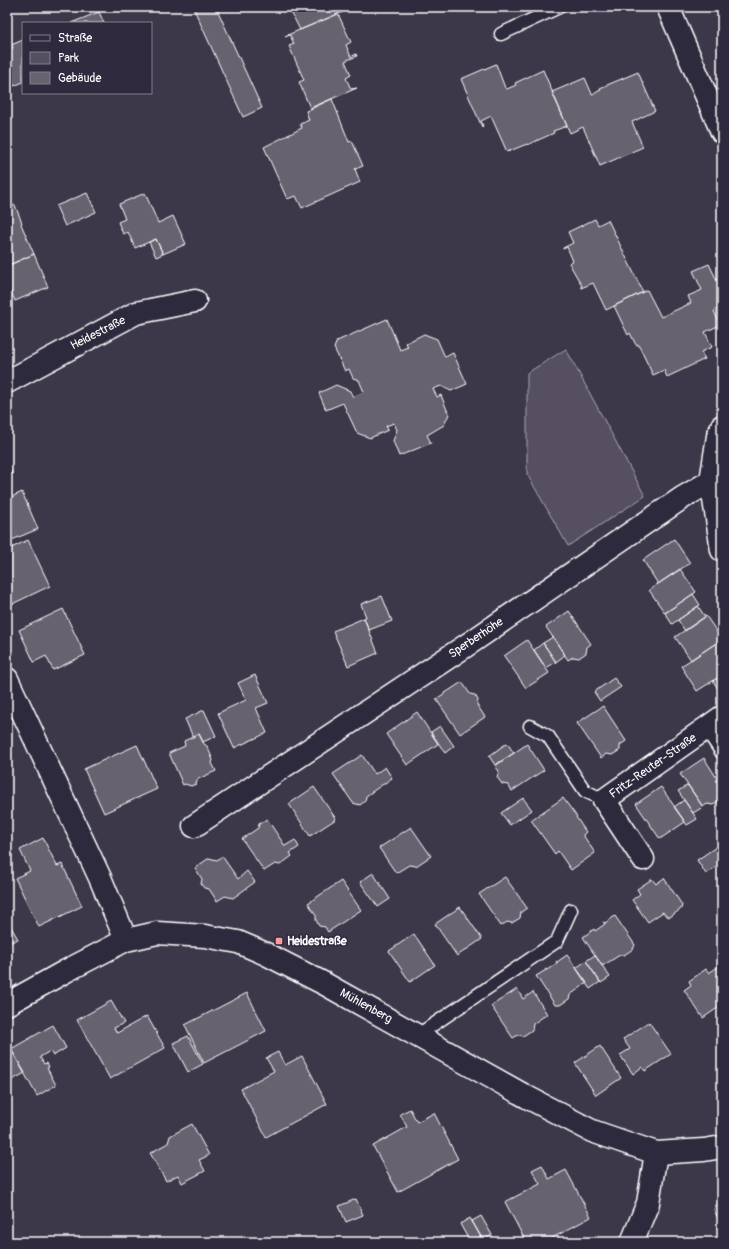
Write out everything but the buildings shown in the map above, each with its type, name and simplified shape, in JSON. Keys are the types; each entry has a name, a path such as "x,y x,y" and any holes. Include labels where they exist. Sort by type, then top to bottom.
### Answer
{"street":[{"path":"668,7 722,132"},
{"name":"Heidestraße","path":"7,382 136,314 194,301"},
{"path":"722,426 718,436 710,481 722,550"},
{"name":"Sperberhöhe","path":"194,826 473,640 682,498 710,481"},
{"path":"7,679 101,880 126,940"},
{"name":"Fritz-Reuter-Straße","path":"643,859 604,800 714,723"},
{"name":"Mühlenberg","path":"7,1004 126,940 157,933 205,936 238,942 266,954 325,984 527,1097 592,1131 656,1153 704,1150 722,1147"},
{"path":"632,1242 648,1203 656,1153"}],"lane":[{"path":"501,34 559,7"},
{"path":"714,723 722,753"},
{"name":"Fritz-Reuter-Straße","path":"530,726 548,736 585,791 604,800"},
{"path":"418,1035 557,941 571,910"}],"green space":[{"path":"566,349 645,496 568,546 527,474 527,373"}],"place":[{"name":"Heidestraße","path":"279,941"}]}
